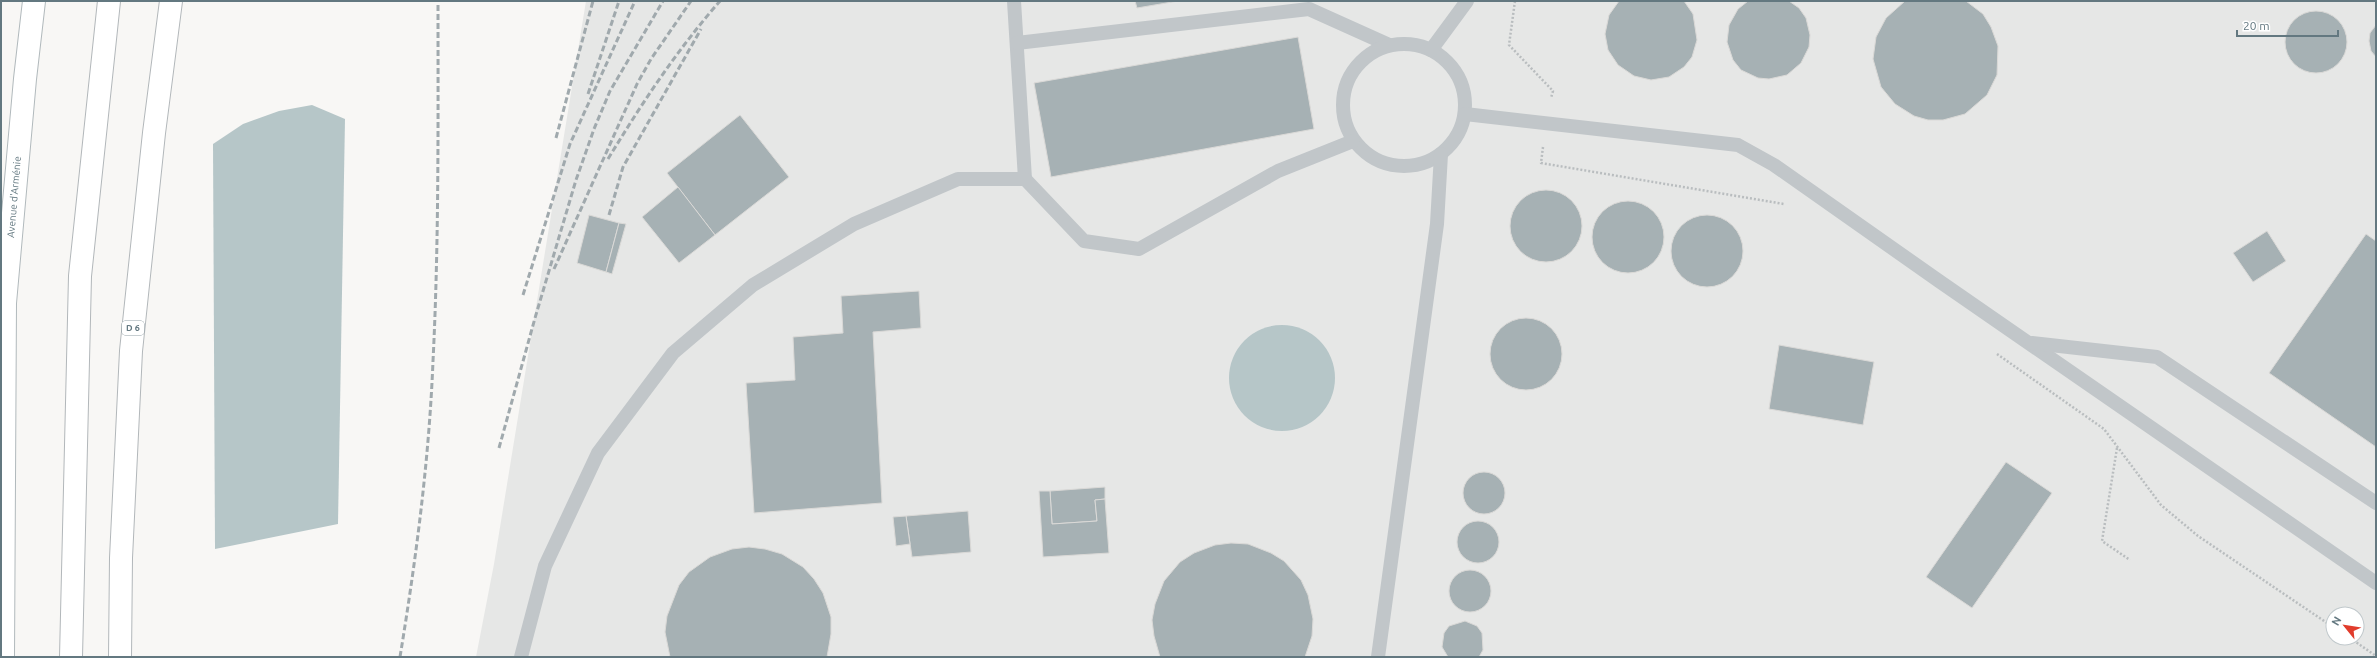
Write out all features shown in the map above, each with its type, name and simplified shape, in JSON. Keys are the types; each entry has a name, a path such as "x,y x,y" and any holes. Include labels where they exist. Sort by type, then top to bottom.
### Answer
{"main road":[{"name":"Avenue d'Arménie","path":"3,657 5,252 34,1"},
{"path":"71,657 80,276 109,1"},
{"name":"D 6","path":"120,657 121,558 131,351 154,133 171,1"}],"lane":[{"path":"1014,1 1025,179 1084,241 1139,249 1278,171 1353,141"},
{"path":"1431,50 1467,1"},
{"path":"1017,43 1309,9 1389,44"},
{"path":"1410,43 1431,50 1447,60 1458,76 1464,94 1465,114 1460,129 1452,143 1441,154 1423,163 1404,166 1385,164 1367,155 1353,141 1344,123 1342,103 1345,83 1356,66 1371,52 1389,44 1410,43"},
{"path":"1465,114 1738,146 1774,164 2029,343 2376,583"},
{"path":"1378,657 1437,224 1441,154"},
{"path":"521,657 545,566 598,453 673,353 754,285 854,224 958,180 1025,179"},
{"path":"2029,343 2157,357 2376,503"}],"path":[{"path":"1515,1 1509,45 1553,91 1546,123 1541,163 1784,204 1791,209"},
{"path":"1993,351 2104,429 2117,448 2166,509 2198,536 2325,622"},
{"path":"2117,448 2102,541 2130,560"},
{"path":"2362,646 2376,656"}],"shaded area":[{"path":"586,1 2376,1 2376,657 476,657 494,564"},
{"path":"312,105 345,119 338,524 215,549 213,144 243,124 279,111"},
{"path":"1282,325 1302,329 1319,341 1331,358 1335,378 1331,398 1319,415 1302,427 1282,431 1262,427 1245,415 1233,398 1229,378 1233,358 1245,341 1262,329"}],"building":[{"path":"1135,1 1178,1 1137,8"},
{"path":"1619,1 1684,1 1693,14 1697,40 1692,57 1684,67 1669,77 1651,80 1634,76 1618,65 1608,50 1605,34 1609,15"},
{"path":"1748,1 1789,1 1799,8 1806,18 1810,35 1809,47 1801,63 1787,75 1769,79 1758,78 1741,70 1733,60 1727,42 1729,25 1738,9"},
{"path":"1905,1 1966,1 1983,14 1991,27 1998,46 1997,75 1987,95 1965,114 1943,120 1928,120 1914,116 1895,104 1881,87 1873,59 1876,37 1886,18"},
{"path":"2316,11 2328,13 2338,20 2345,30 2347,42 2345,54 2338,64 2328,71 2316,73 2304,71 2294,64 2287,54 2285,42 2287,30 2294,20 2304,13"},
{"path":"2376,25 2376,57 2371,51 2369,41 2370,33"},
{"path":"1298,37 1314,129 1051,177 1034,83"},
{"path":"740,115 789,177 715,235 667,173"},
{"path":"678,187 715,235 679,263 642,217"},
{"path":"1546,190 1566,196 1576,206 1582,226 1576,246 1566,256 1546,262 1526,256 1516,246 1510,226 1516,206 1526,196"},
{"path":"1628,201 1642,204 1654,211 1661,223 1664,237 1661,251 1654,263 1642,270 1628,273 1614,270 1602,263 1595,251 1592,237 1595,223 1602,211 1614,204"},
{"path":"589,215 619,223 606,272 577,263"},
{"path":"1707,215 1721,218 1733,225 1740,237 1743,251 1740,265 1733,277 1721,284 1707,287 1693,284 1681,277 1674,265 1671,251 1674,237 1681,225 1693,218"},
{"path":"619,223 626,224 612,274 606,272"},
{"path":"2267,231 2286,261 2253,282 2233,253"},
{"path":"2366,234 2376,241 2376,447 2269,373"},
{"path":"919,291 921,328 873,332 882,503 754,513 746,383 795,380 793,337 843,333 841,296"},
{"path":"1526,318 1546,324 1556,334 1562,354 1556,374 1546,384 1526,390 1506,384 1496,374 1490,354 1496,334 1506,324"},
{"path":"1779,345 1874,362 1863,425 1769,409"},
{"path":"2006,462 2052,493 1972,608 1926,577"},
{"path":"1480,472 1488,472 1496,475 1502,481 1505,493 1502,505 1496,511 1488,514 1480,514 1472,511 1466,505 1463,497 1463,489 1466,481 1472,475"},
{"path":"1105,487 1105,499 1095,500 1097,521 1052,524 1050,491"},
{"path":"1039,491 1050,491 1052,524 1097,521 1095,500 1105,499 1109,553 1043,557"},
{"path":"968,511 971,552 912,557 906,516"},
{"path":"906,516 910,544 896,546 893,517"},
{"path":"1474,521 1482,521 1490,524 1496,530 1499,542 1496,554 1490,560 1482,563 1474,563 1466,560 1460,554 1457,546 1457,538 1460,530 1466,524"},
{"path":"1231,543 1248,544 1271,553 1284,561 1301,580 1308,595 1313,619 1312,636 1305,657 1160,657 1154,636 1152,620 1155,604 1164,581 1180,562 1194,553 1215,545"},
{"path":"749,547 765,549 782,554 803,567 814,579 823,593 831,617 831,634 827,657 670,657 665,632 667,616 679,585 689,572 710,557 732,549"},
{"path":"1466,570 1474,570 1482,573 1488,579 1491,591 1488,603 1482,609 1474,612 1466,612 1458,609 1452,603 1449,595 1449,587 1452,579 1458,573"},
{"path":"1465,621 1477,626 1482,633 1483,650 1479,657 1448,657 1442,647 1444,633 1449,626"}],"railway":[{"path":"400,657 421,510 431,398 437,226 438,1"},
{"path":"556,138 593,1"},
{"path":"588,94 619,1"},
{"path":"523,295 570,144 635,1"},
{"path":"499,448 535,318 576,180 594,129 610,91 663,1"},
{"path":"554,269 637,84 651,59 691,1"},
{"path":"608,159 661,77 689,38 720,1"},
{"path":"609,215 623,167 701,29"}]}
